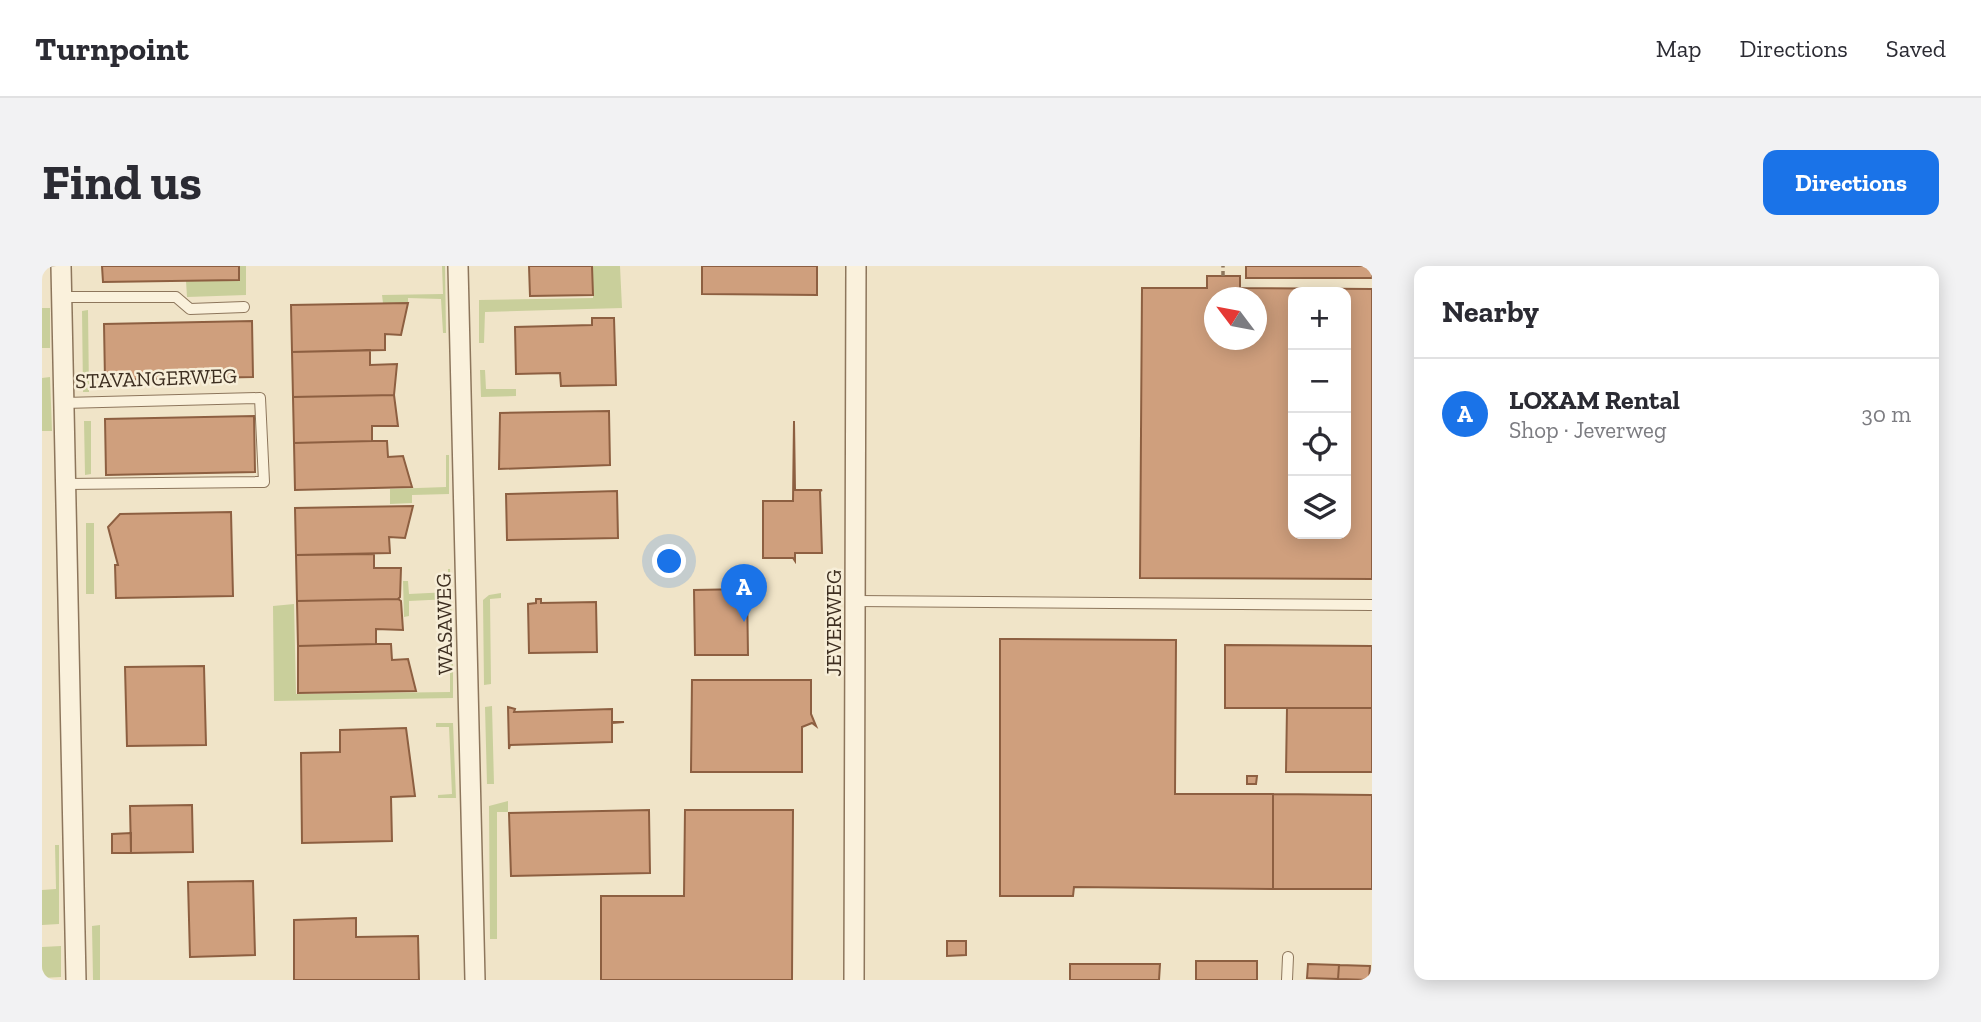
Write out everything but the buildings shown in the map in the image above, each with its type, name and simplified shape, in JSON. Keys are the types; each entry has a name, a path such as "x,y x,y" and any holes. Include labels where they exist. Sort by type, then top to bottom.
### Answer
{"street":[{"name":"STAVANGERWEG","path":"61,266 76,980"},
{"name":"WASAWEG","path":"458,266 475,980"},
{"name":"JEVERWEG","path":"854,980 856,266"}],"lane":[{"path":"61,297 177,297 190,309 244,307"},
{"name":"STAVANGERWEG","path":"64,403 260,398 264,482 66,484"},
{"path":"856,601 1372,605"},
{"path":"1287,980 1288,957"}],"path":[{"path":"1223,266 1223,276"}],"green space":[{"path":"239,266 246,266 246,295 187,297 186,281 239,280"},
{"path":"442,266 445,266 446,333 443,333 441,299 408,298 408,303 383,303 382,295 443,294"},
{"path":"593,266 620,266 622,308 485,312 484,343 479,343 479,300 593,298"},
{"path":"42,308 50,308 50,348 42,348"},
{"path":"88,310 89,392 83,392 82,311"},
{"path":"480,370 485,370 486,389 516,389 516,396 481,397"},
{"path":"50,377 52,431 42,431 42,378"},
{"path":"84,421 91,421 91,474 85,475"},
{"path":"446,455 449,455 449,494 412,495 412,503 390,504 390,489 446,487"},
{"path":"86,523 94,523 94,594 86,594"},
{"path":"448,569 452,625 449,599 409,601 409,616 404,617 403,581 408,581 409,594 449,592"},
{"path":"501,593 501,598 490,599 491,684 484,685 483,600 489,595"},
{"path":"294,604 296,694 450,692 450,659 453,659 453,698 274,701 273,606"},
{"path":"492,706 494,784 487,784 485,707"},
{"path":"436,723 453,723 456,798 438,798 438,795 452,794 449,727 436,727"},
{"path":"508,801 508,812 497,812 497,939 490,939 489,806"},
{"path":"55,845 59,845 59,924 42,925 42,890 56,889"},
{"path":"100,925 100,980 93,980 92,926"},
{"path":"61,946 61,977 42,978 42,947"}],"place":[{"name":"LOXAM Rental","path":"744,622"}]}
